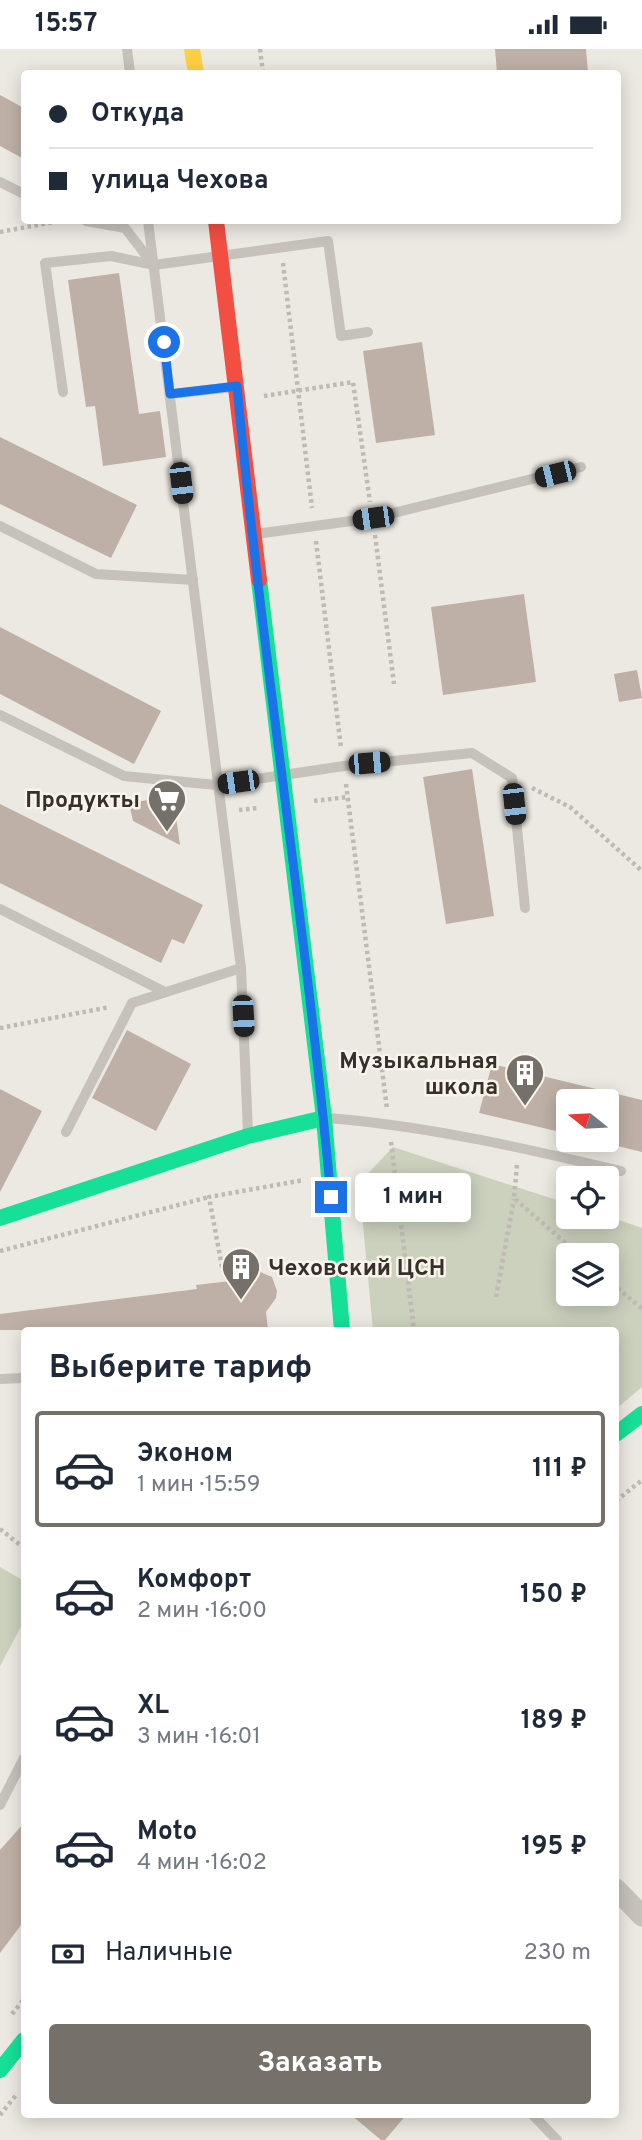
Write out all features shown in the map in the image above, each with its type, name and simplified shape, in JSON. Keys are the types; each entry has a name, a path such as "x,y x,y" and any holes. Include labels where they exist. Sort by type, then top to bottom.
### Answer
{"main road":[{"path":"192,49 196,70"},
{"path":"216,224 324,1118 342,1327"},
{"path":"0,1219 248,1136 324,1118"},
{"path":"619,1432 642,1414"},
{"path":"3,2059 21,2043"}],"street":[{"path":"619,1892 642,1916"}],"lane":[{"path":"127,49 130,70"},
{"path":"192,49 198,49"},
{"path":"0,181 21,192"},
{"path":"103,224 125,228 154,265"},
{"path":"148,224 216,785 241,968 248,1136"},
{"path":"63,392 45,263 111,256 154,265 328,241 341,336 368,332"},
{"path":"170,394 237,386"},
{"path":"253,535 373,518 581,467"},
{"path":"0,526 96,574 193,580"},
{"path":"0,715 124,776 216,785 344,766 472,753 512,778 526,908"},
{"path":"0,909 165,992"},
{"path":"66,1132 132,1003 241,968"},
{"path":"324,1118 389,1123 519,1147 621,1171"},
{"path":"0,1380 21,1378"},
{"path":"0,1805 21,1764"},
{"path":"536,2118 557,2140"}],"path":[{"path":"260,49 262,70"},
{"path":"0,232 43,224"},
{"path":"263,396 353,382 394,684"},
{"path":"512,778 570,807 642,871"},
{"path":"312,801 348,797"},
{"path":"0,1028 132,1003"},
{"path":"496,1297 514,1198 519,1147"},
{"path":"0,1251 209,1197 305,1180"},
{"path":"209,1197 222,1267"},
{"path":"514,1198 565,1243"},
{"path":"619,1290 642,1310"},
{"path":"619,1499 642,1480"},
{"path":"0,1529 21,1546"},
{"path":"0,2115 21,2089"}],"green space":[{"path":"393,1147 556,1200 556,1229 619,1229 619,1220 642,1228 642,1387 619,1406 619,1327 373,1327 359,1183"},
{"path":"0,1567 21,1579 21,1627 0,1666"}],"building":[{"path":"495,49 586,49 588,70 497,70"},
{"path":"0,95 21,106 21,157 0,146"},
{"path":"119,273 139,414 160,411 166,457 103,466 95,406 86,407 68,280"},
{"path":"422,342 435,435 376,443 363,351"},
{"path":"0,437 137,505 111,558 0,504"},
{"path":"524,594 536,682 443,695 431,607"},
{"path":"0,627 161,711 134,764 0,694"},
{"path":"637,670 642,698 619,702 614,674"},
{"path":"472,769 494,916 446,924 423,777"},
{"name":"Продукты","path":"173,796 180,845 133,821 129,803"},
{"path":"0,804 203,905 184,944 172,939 161,963 0,883"},
{"path":"127,1030 191,1064 156,1131 92,1098"},
{"name":"Музыкальная школа","path":"492,1064 596,1089 556,1089 556,1131 479,1113"},
{"path":"0,1089 42,1111 0,1192"},
{"name":"Музыкальная школа","path":"620,1095 642,1100 642,1152 620,1147"},
{"path":"258,1271 272,1277 277,1291 276,1298 266,1312 268,1327 21,1327 21,1330 0,1330 0,1314 197,1289 196,1285 239,1280"},
{"path":"21,1826 21,1925 0,1953 0,1850"},
{"path":"355,2118 404,2118 385,2140 381,2140"}],"traffic: fast":[{"path":"259,580 324,1118 342,1327"},
{"path":"0,1218 248,1136 324,1118"},
{"path":"619,1432 642,1414"},
{"path":"0,2070 21,2044"}],"traffic: slow":[{"path":"192,49 196,70"}],"traffic: jam":[{"path":"216,224 259,580"}],"place":[{"name":"Продукты","path":"167,833"},
{"name":"Музыкальная школа","path":"525,1107"},
{"name":"Чеховский ЦСН","path":"241,1301"}],"route":[{"path":"164,342 170,394 237,386 324,1118 331,1197"}]}
